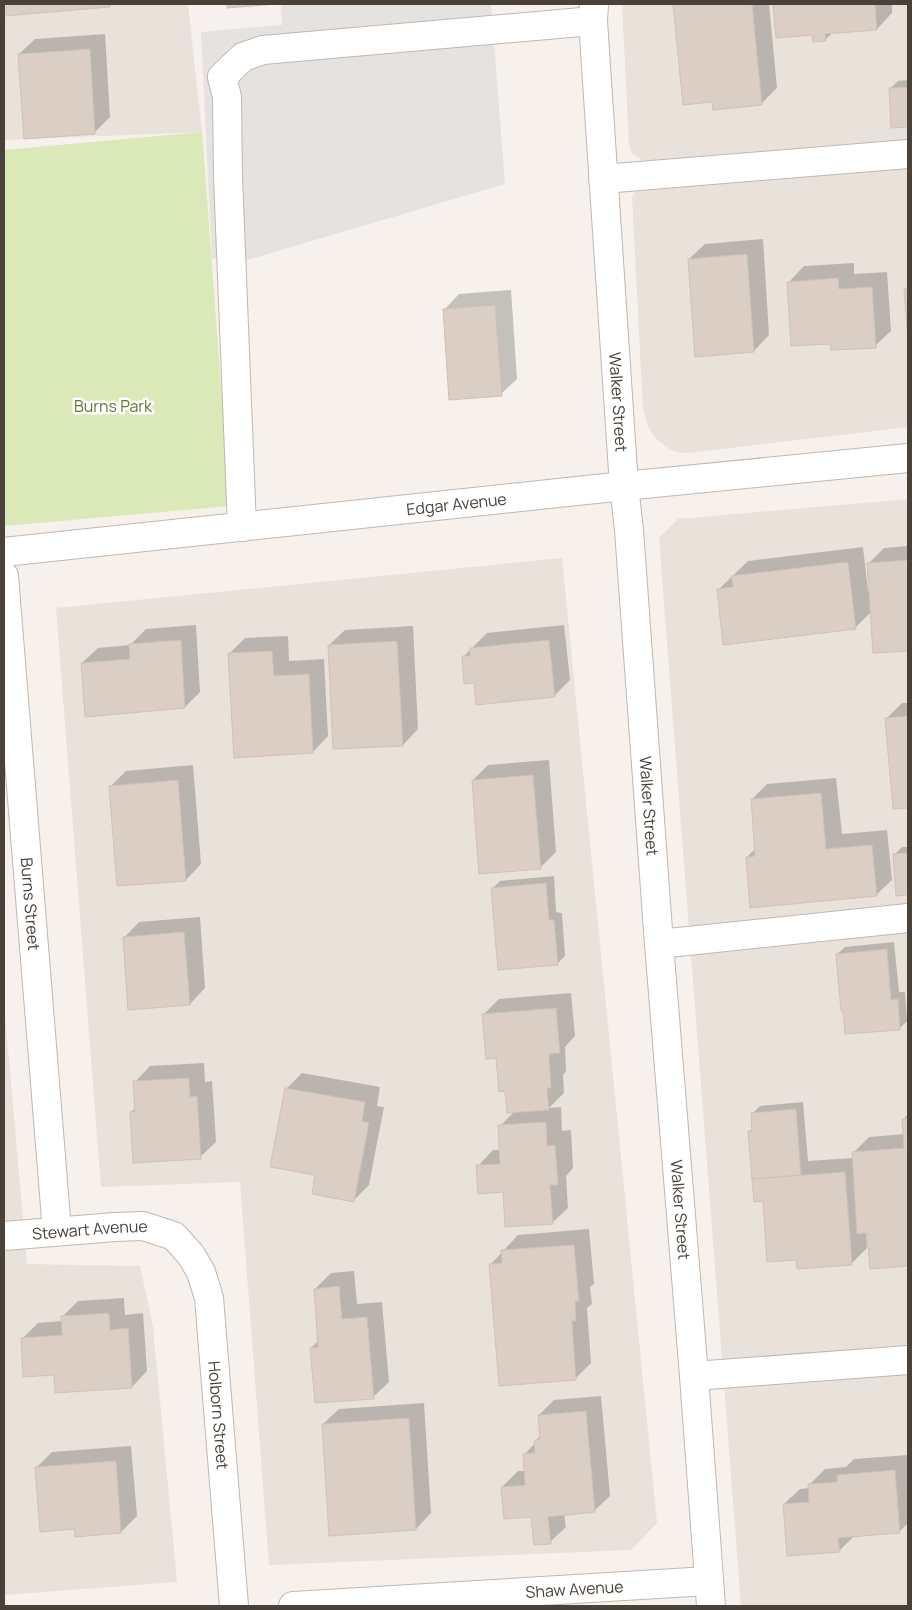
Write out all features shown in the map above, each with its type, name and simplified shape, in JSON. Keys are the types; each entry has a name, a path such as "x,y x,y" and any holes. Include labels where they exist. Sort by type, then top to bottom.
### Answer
{"street":[{"path":"242,527 226,98 222,77 243,57 263,50 470,31 594,12"},
{"name":"Walker Street","path":"594,12 603,179 624,486 630,540 709,1594"},
{"path":"603,179 908,154"},
{"name":"Edgar Avenue","path":"4,552 624,486 908,458"},
{"name":"Burns Street","path":"4,576 57,1231"},
{"path":"659,944 908,918"},
{"name":"Stewart Avenue","path":"4,1236 143,1226 174,1236"},
{"name":"Holborn Street","path":"174,1236 196,1263 201,1272 209,1298 234,1606"},
{"path":"694,1376 908,1360"},
{"name":"Shaw Avenue","path":"293,1606 709,1594"}],"shaded area":[{"path":"4,4 188,4 202,132 4,140"},
{"path":"281,4 491,4 505,184 247,260 212,259 201,32 282,25"},
{"path":"622,4 908,4 908,427 687,453 676,452 656,439 648,427 643,409 632,197 636,190 641,188 640,158 632,154 629,145"},
{"path":"908,499 908,1606 741,1606 659,538 678,519"},
{"path":"562,558 657,1523 631,1550 269,1565 240,1182 101,1187 56,608"},
{"path":"4,1004 27,1264 140,1266 153,1327 177,1582 4,1595"}],"green space":[{"name":"Burns Park","path":"202,132 230,506 4,526 4,150"}],"building":[{"path":"4,4 110,4 110,7 4,16"},
{"path":"227,4 277,4 227,8"},
{"path":"673,4 752,4 762,105 713,110 712,102 683,105"},
{"path":"773,4 875,4 877,30 825,34 826,41 813,42 812,35 776,38"},
{"path":"90,49 95,134 24,139 18,54"},
{"path":"908,87 908,127 891,128 889,88"},
{"path":"747,254 754,352 695,357 688,259"},
{"path":"838,278 839,289 872,287 876,348 831,350 830,344 791,346 787,282"},
{"path":"908,288 908,339 904,289"},
{"path":"495,305 502,396 449,400 443,309"},
{"path":"908,560 908,651 873,653 867,563"},
{"path":"848,562 856,629 723,645 717,589 733,587 731,576"},
{"path":"181,640 185,708 85,717 81,663 130,659 129,644"},
{"path":"549,640 555,697 476,705 474,683 464,684 462,656 470,656 470,648"},
{"path":"397,641 403,746 333,749 328,645"},
{"path":"272,651 274,676 309,674 313,753 234,758 228,653"},
{"path":"908,716 908,808 893,809 885,718"},
{"path":"533,775 541,869 479,874 472,780"},
{"path":"178,780 186,881 117,886 109,786"},
{"path":"821,793 826,849 872,845 877,896 750,908 746,857 755,856 751,799"},
{"path":"908,853 908,895 896,896 893,854"},
{"path":"546,883 549,920 554,920 558,965 498,970 491,888"},
{"path":"184,932 190,1005 128,1010 123,937"},
{"path":"887,949 891,1000 898,999 900,1030 845,1034 836,954"},
{"path":"556,1008 560,1053 549,1054 551,1088 547,1088 549,1110 507,1113 505,1091 499,1092 496,1058 486,1059 482,1014"},
{"path":"189,1078 190,1097 197,1096 201,1159 133,1163 130,1112 135,1111 133,1081"},
{"path":"285,1088 365,1102 362,1121 369,1123 354,1202 312,1194 315,1175 270,1167"},
{"path":"796,1109 801,1175 752,1179 748,1131 752,1131 751,1113"},
{"path":"908,1118 908,1266 870,1269 867,1233 857,1234 852,1152 904,1148 902,1119"},
{"path":"546,1122 547,1146 555,1145 558,1185 550,1185 553,1224 505,1227 503,1192 478,1194 476,1165 500,1164 498,1125"},
{"path":"845,1172 852,1265 797,1269 796,1260 767,1262 763,1201 754,1202 752,1179"},
{"path":"574,1245 579,1301 575,1301 576,1321 572,1321 576,1380 499,1386 489,1264 502,1263 501,1250"},
{"path":"339,1286 342,1319 367,1317 374,1399 315,1403 310,1348 318,1347 314,1289"},
{"path":"109,1313 110,1330 128,1328 132,1388 55,1393 54,1375 23,1377 21,1338 62,1335 61,1316"},
{"path":"586,1411 595,1512 548,1517 551,1544 534,1545 531,1517 504,1519 501,1487 525,1485 523,1454 535,1453 534,1441 540,1439 538,1415"},
{"path":"409,1418 416,1530 329,1536 322,1424"},
{"path":"116,1461 121,1533 75,1537 74,1529 40,1532 35,1467"},
{"path":"895,1470 900,1533 838,1538 840,1552 787,1556 783,1504 809,1502 808,1484 837,1482 837,1475"}]}
